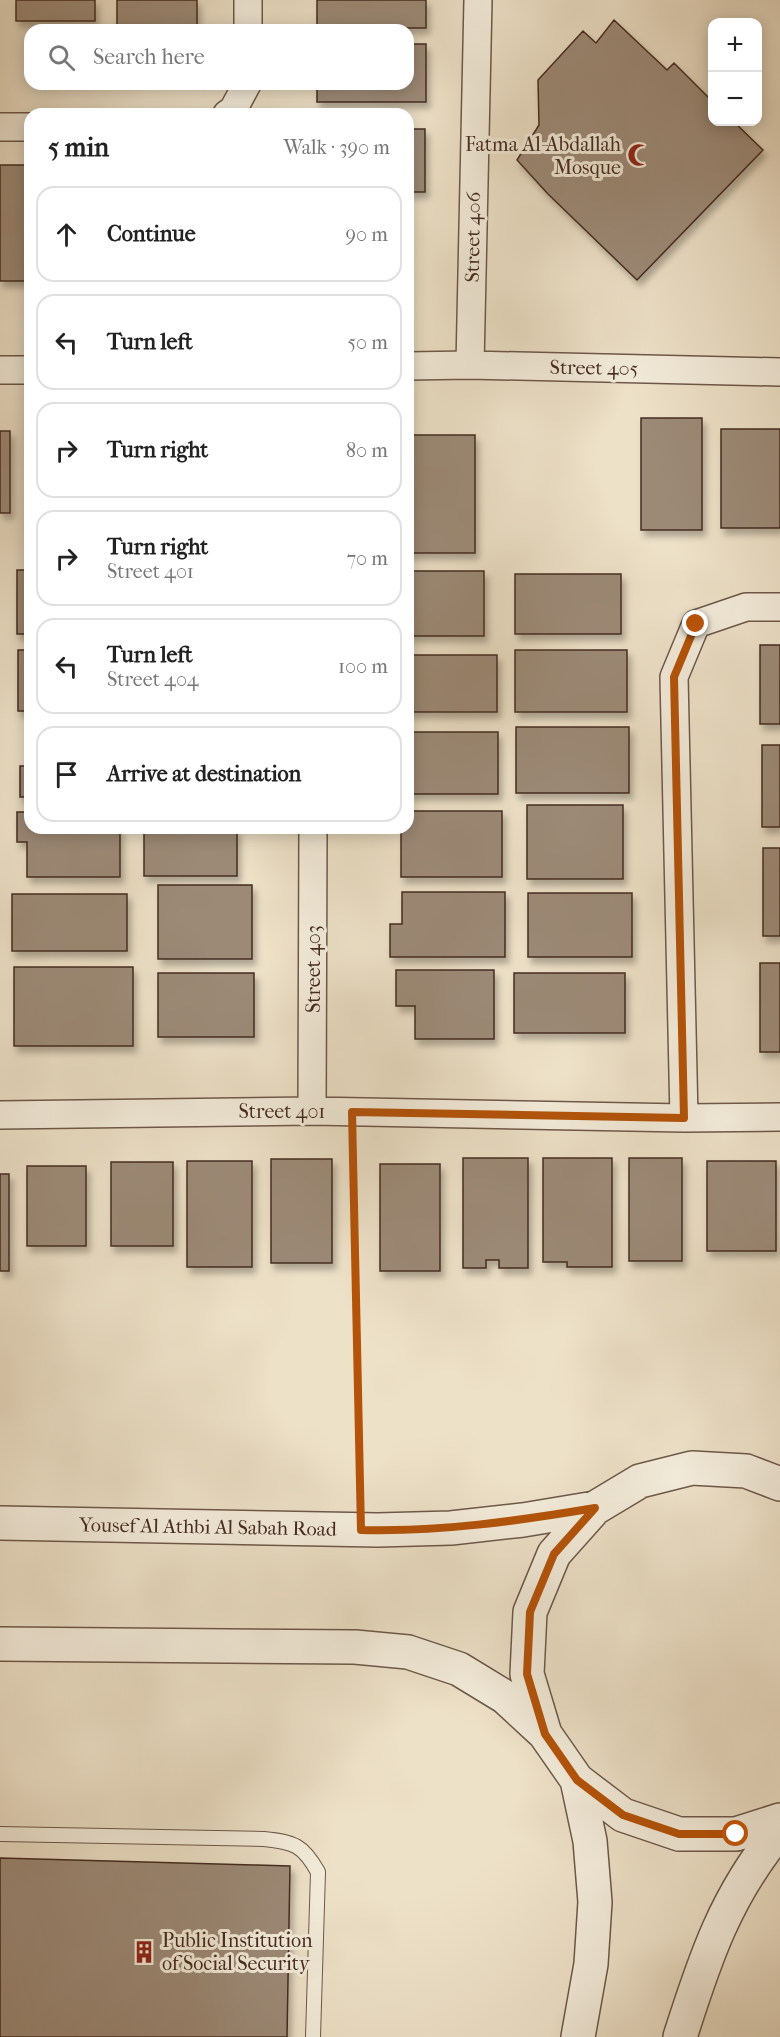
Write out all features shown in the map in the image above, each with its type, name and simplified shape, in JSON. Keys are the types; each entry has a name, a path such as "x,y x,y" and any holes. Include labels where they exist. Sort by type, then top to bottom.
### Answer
{"street":[{"path":"248,0 248,24"},
{"name":"Street 406","path":"470,365 478,0"},
{"path":"234,108 244,90"},
{"path":"0,126 24,127"},
{"name":"Street 405","path":"414,366 470,365 780,372"},
{"path":"0,370 24,370"},
{"path":"684,1118 674,677 696,624 746,607 780,607"},
{"name":"Street 403","path":"312,1111 313,834"},
{"name":"Street 401","path":"0,1115 312,1111 684,1118 780,1117"},
{"path":"545,1734 527,1674 530,1612 554,1554 595,1508 640,1481 692,1468 746,1471 780,1484"},
{"name":"Yousef Al Athbi Al Sabah Road","path":"6,1521 361,1530 451,1528 523,1520 595,1508"},
{"path":"0,1644 355,1647 408,1652 459,1669 505,1697 545,1734 577,1780 623,1815 679,1834 736,1834 780,1820"},
{"path":"0,1661 164,1645"},
{"path":"577,1780 590,1840 595,1902 591,1964 578,2037"},
{"path":"680,2037 717,1931 734,1896 760,1854 780,1830"}],"lane":[{"path":"0,1834 264,1839 283,1841 297,1846 309,1855 318,1872 313,2037"}],"path":[{"path":"352,1112 361,1530"}],"building":[{"path":"16,0 95,0 95,21 16,21"},
{"path":"117,0 197,0 197,24 117,24"},
{"path":"317,0 426,0 426,28 414,28 414,24 317,24"},
{"name":"Fatma Al-Abdallah Mosque","path":"614,20 667,70 674,63 708,97 708,126 738,126 763,150 637,280 548,194 517,160 539,125 538,80 583,31 596,43"},
{"path":"414,44 426,44 426,102 317,102 317,90 414,90"},
{"path":"414,129 425,129 425,192 414,192"},
{"path":"0,165 24,165 24,281 0,281"},
{"path":"641,418 702,418 702,530 641,530"},
{"path":"721,429 780,429 780,528 721,528"},
{"path":"0,431 10,431 10,513 0,513"},
{"path":"414,435 475,435 475,553 414,553"},
{"path":"17,570 24,570 24,634 17,634"},
{"path":"414,571 484,571 484,636 414,636"},
{"path":"515,574 621,574 621,634 515,634"},
{"path":"760,645 780,645 780,724 760,724"},
{"path":"18,650 24,650 24,711 18,711"},
{"path":"515,650 627,650 627,712 515,712"},
{"path":"414,655 497,655 497,712 414,712"},
{"path":"516,727 629,727 629,793 516,793"},
{"path":"414,732 498,732 498,794 414,794"},
{"path":"762,745 780,745 780,827 762,827"},
{"path":"20,766 24,766 24,797 20,797"},
{"path":"527,805 623,805 623,879 527,879"},
{"path":"414,811 502,811 502,877 401,877 401,834 414,834"},
{"path":"17,812 24,812 24,834 120,834 120,877 27,877 27,842 17,842"},
{"path":"144,834 237,834 237,876 144,876"},
{"path":"763,848 780,848 780,936 763,936"},
{"path":"158,885 252,885 252,959 158,959"},
{"path":"402,892 505,892 505,957 390,957 390,924 402,924"},
{"path":"528,893 632,893 632,957 528,957"},
{"path":"12,894 127,894 127,951 12,951"},
{"path":"760,963 780,963 780,1052 760,1052"},
{"path":"14,967 133,967 133,1046 14,1046"},
{"path":"396,970 494,970 494,1039 415,1039 415,1006 396,1006"},
{"path":"158,973 254,973 254,1037 158,1037"},
{"path":"514,973 625,973 625,1033 514,1033"},
{"path":"463,1158 528,1158 528,1268 499,1268 499,1260 486,1260 486,1268 463,1268"},
{"path":"543,1158 612,1158 612,1267 567,1267 567,1262 543,1262"},
{"path":"629,1158 682,1158 682,1261 629,1261"},
{"path":"271,1159 332,1159 332,1263 271,1263"},
{"path":"187,1161 252,1161 252,1267 187,1267"},
{"path":"707,1161 776,1161 776,1251 707,1251"},
{"path":"111,1162 173,1162 173,1246 111,1246"},
{"path":"380,1164 440,1164 440,1271 380,1271"},
{"path":"27,1166 86,1166 86,1246 27,1246"},
{"path":"0,1174 9,1174 9,1271 0,1271"},
{"name":"Public Institution of Social Security","path":"0,1858 290,1866 287,2037 0,2037"}],"place":[{"name":"Fatma Al-Abdallah Mosque","path":"639,155"},
{"name":"Public Institution of Social Security","path":"144,1952"}],"route":[{"path":"696,624 674,677 684,1118 352,1112 361,1530 451,1528 523,1520 595,1508 554,1554 530,1612 527,1674 545,1734 577,1780 623,1815 679,1834 736,1834"}]}
